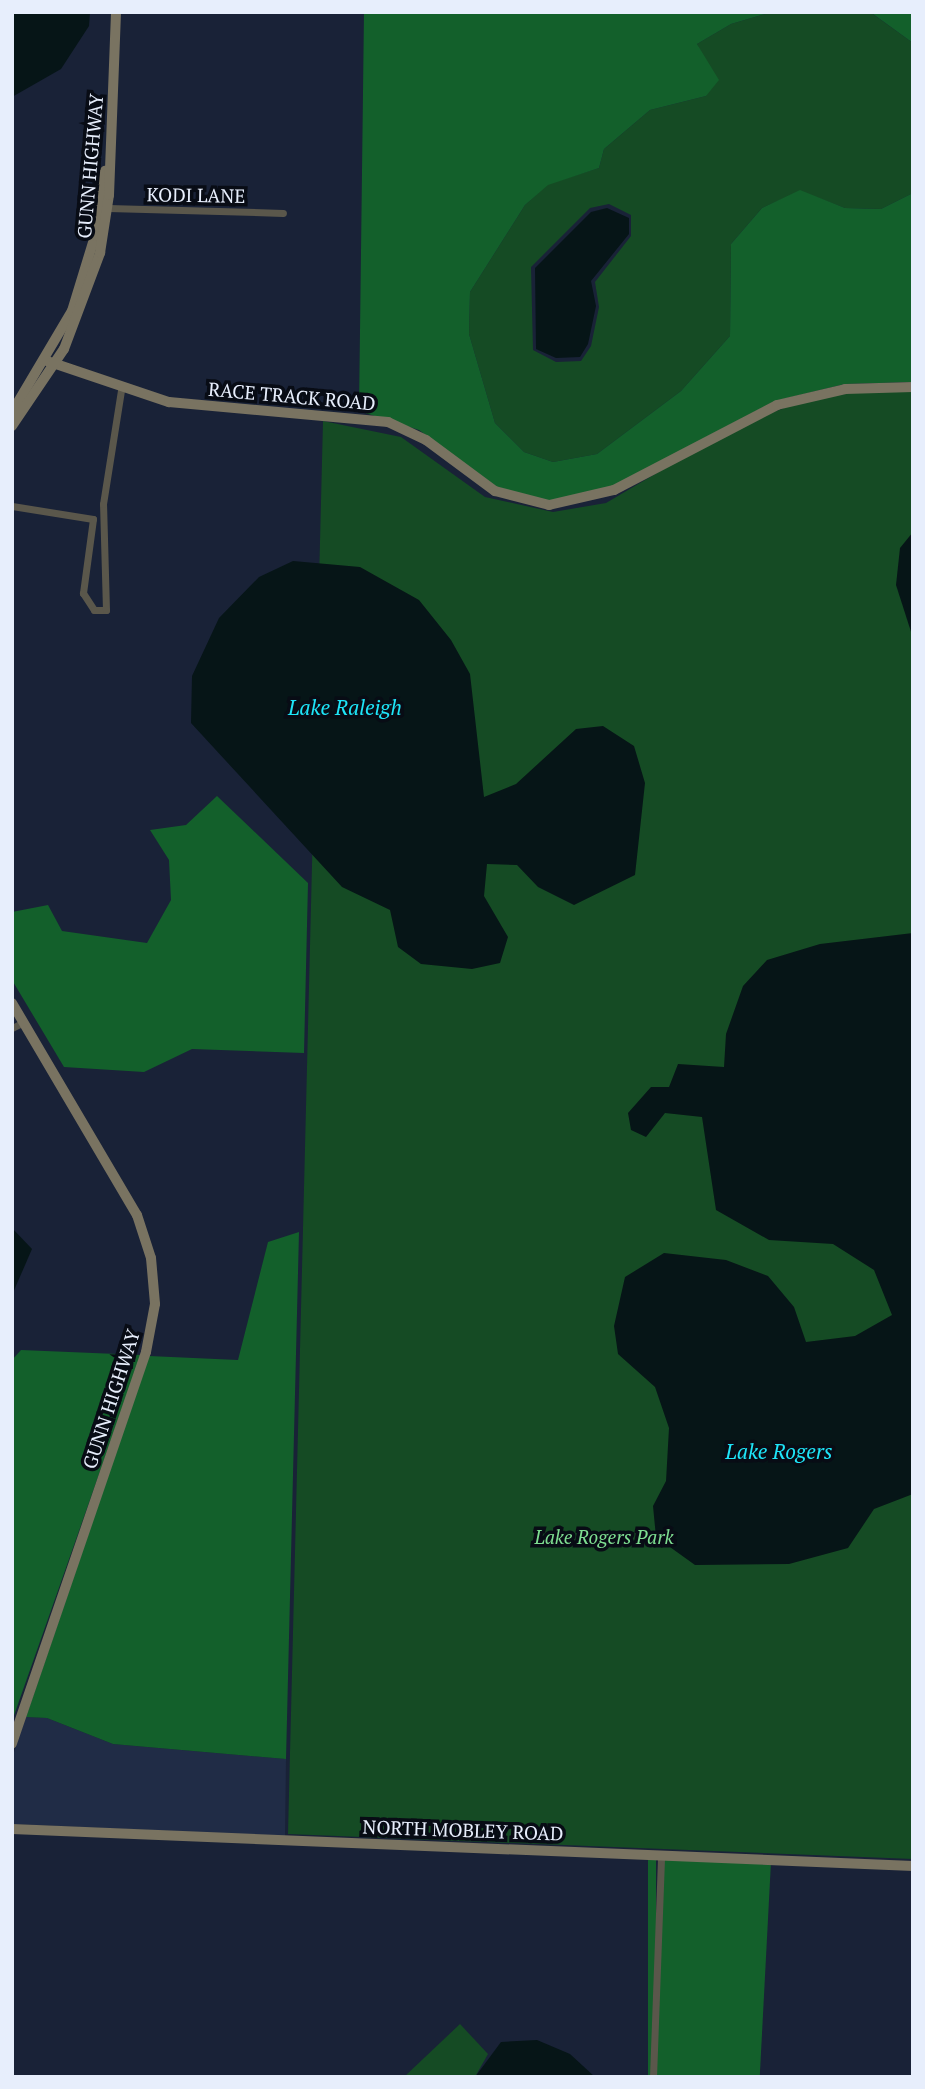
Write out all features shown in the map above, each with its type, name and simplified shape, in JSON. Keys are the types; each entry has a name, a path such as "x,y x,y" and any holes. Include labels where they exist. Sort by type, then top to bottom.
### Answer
{"main road":[{"name":"GUNN HIGHWAY","path":"12,426 51,363 88,294 108,208 116,12"},
{"path":"12,412 51,363 86,271 109,147"},
{"name":"RACE TRACK ROAD","path":"51,363 121,390 195,406 379,420 426,439 495,491 561,505 614,490 777,405 845,389 913,387"},
{"name":"GUNN HIGHWAY","path":"12,1003 137,1215 151,1258 155,1304 146,1353 12,1744"},
{"name":"NORTH MOBLEY ROAD","path":"12,1829 913,1866"}],"street":[{"name":"KODI LANE","path":"108,208 283,213"},
{"path":"12,506 93,519 83,593 100,611 108,605 103,504 121,390"},
{"path":"12,1028 24,1022"},
{"path":"653,2077 661,1855"}],"shaded area":[{"path":"26,1717 47,1718 113,1744 286,1759 285,1836 12,1824 12,1758"}],"green space":[{"path":"364,12 772,12 731,24 697,44 719,80 706,96 650,110 604,149 599,168 548,185 525,205 470,292 469,334 495,423 524,452 553,462 597,454 681,391 730,336 731,244 762,208 800,190 845,208 881,209 913,193 913,382 845,384 775,401 613,486 549,501 497,487 419,430 359,411"},
{"path":"772,12 870,12 913,43 913,193 881,209 845,208 800,191 762,208 731,244 730,336 681,391 597,454 553,462 524,452 495,423 469,334 470,292 525,205 548,184 599,168 604,149 650,110 706,96 714,77 697,44 731,24","holes":["609,204 631,215 631,236 595,282 599,307 591,346 581,361 556,362 533,350 531,267 590,208"]},
{"path":"870,12 913,12 913,43 873,14"},
{"name":"Lake Rogers Park","path":"879,389 913,391 913,1859 288,1834 323,421 401,437 485,497 553,512 606,503 735,427 805,400"},
{"path":"217,796 308,883 304,1053 192,1049 144,1072 64,1067 12,980 12,912 48,905 62,931 147,943 171,900 169,860 150,830 186,825"},
{"path":"299,1232 286,1759 113,1744 47,1718 26,1717 149,1356 238,1360 268,1242"},
{"path":"21,1350 141,1355 12,1721 12,1360"},
{"path":"648,1859 656,1859 656,2077 648,2077"},
{"path":"664,1859 771,1865 760,2077 653,2077"},
{"path":"460,2024 488,2054 475,2077 404,2077"}],"water":[{"path":"12,12 90,12 89,26 61,69 12,97"},
{"path":"607,208 629,218 629,234 591,281 596,306 588,344 580,357 556,358 536,349 535,268 591,212"},
{"path":"913,532 913,638 896,585 900,548"},
{"name":"Lake Raleigh","path":"293,561 360,567 419,600 451,640 470,674 484,797 516,784 576,729 603,726 634,746 645,783 635,875 574,905 538,887 517,865 487,864 484,896 508,937 500,963 472,969 421,964 398,947 390,910 342,887 191,723 192,676 219,618 259,577"},
{"name":"Lake Rogers","path":"913,933 913,1494 874,1509 848,1548 789,1564 695,1565 656,1537 653,1506 666,1481 669,1428 655,1387 618,1354 614,1326 625,1277 664,1253 726,1260 768,1276 794,1307 806,1342 855,1336 892,1315 874,1270 833,1244 769,1240 716,1210 702,1117 665,1113 646,1137 631,1130 628,1113 651,1087 669,1087 678,1064 724,1067 726,1034 743,986 767,960 820,944"},
{"path":"12,1228 32,1249 12,1295"},
{"path":"537,2040 570,2054 595,2077 475,2077 501,2042"}]}
